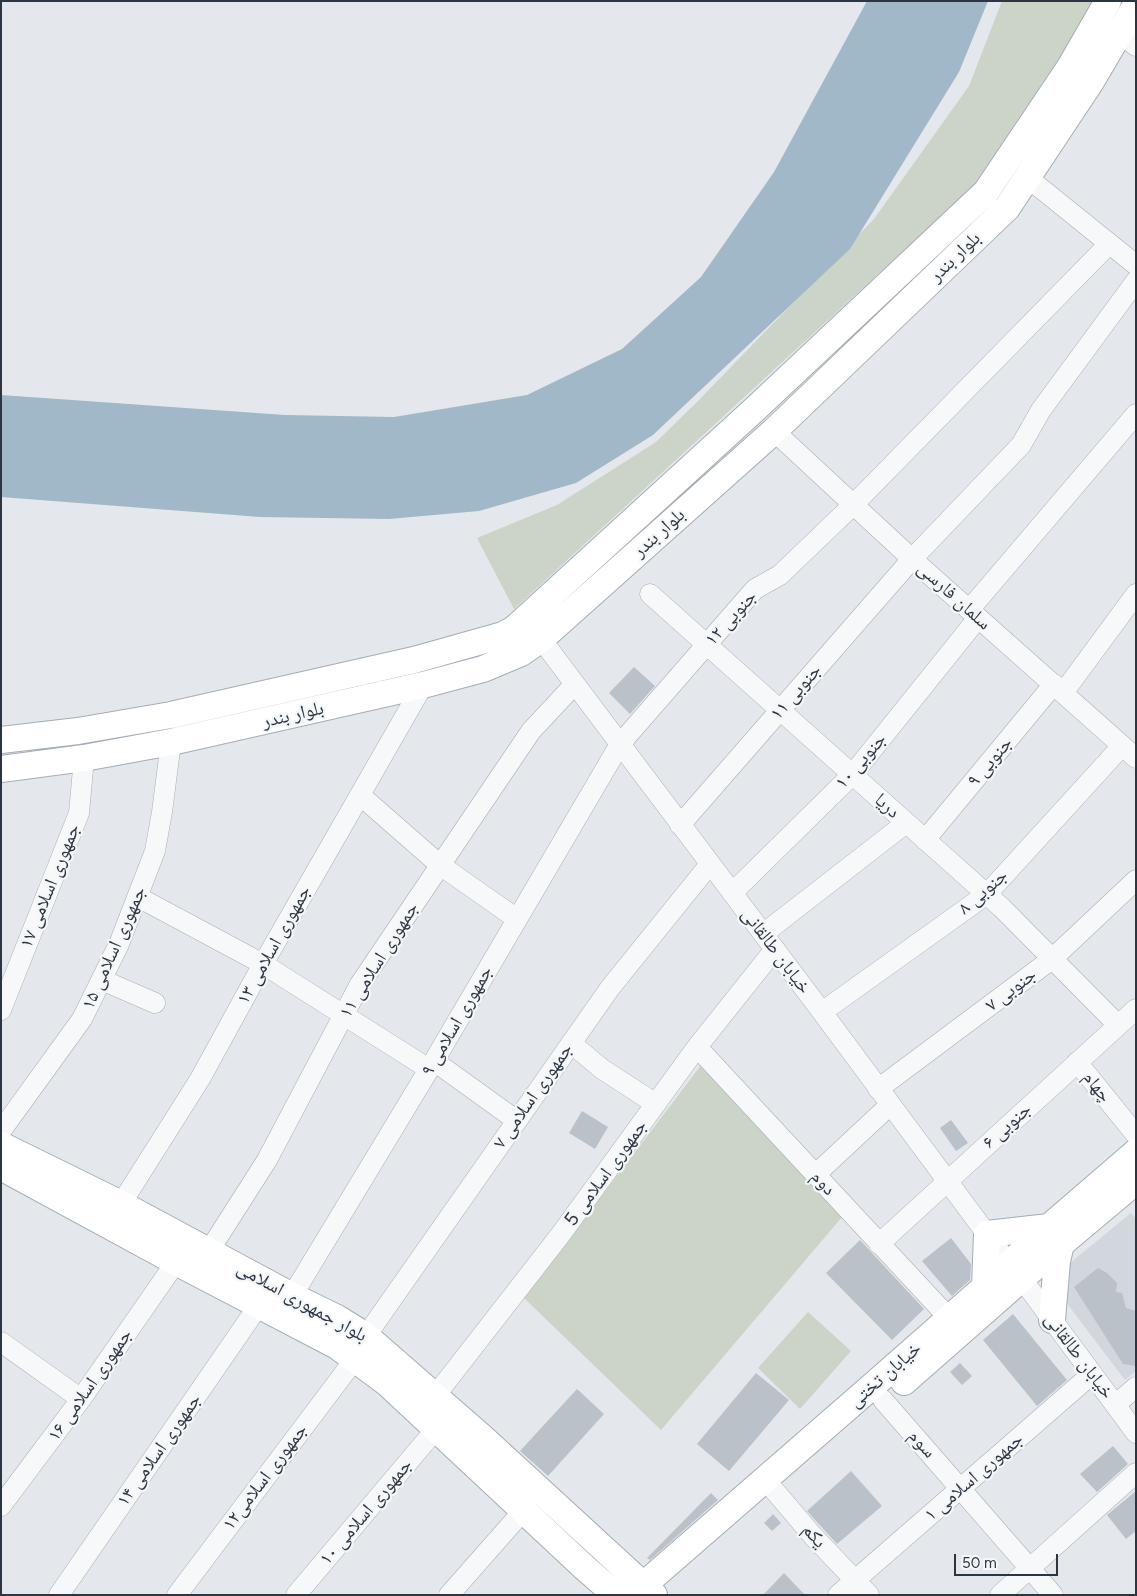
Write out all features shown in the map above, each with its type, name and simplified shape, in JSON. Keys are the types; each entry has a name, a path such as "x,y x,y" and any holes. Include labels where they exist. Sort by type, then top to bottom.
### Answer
{"main road":[{"name":"بلوار بندر","path":"1,740 78,731 171,715 414,660 504,635 514,629 833,337 986,192 1070,67 1108,1"},
{"name":"بلوار بندر","path":"1,769 84,758 171,742 423,685 482,669 521,653 541,640 774,431 1007,208 1130,26"},
{"path":"833,337 852,356"},
{"name":"بلوار جمهوری اسلامی","path":"1,1145 121,1204 292,1296 337,1318 387,1383 523,1511 616,1595"},
{"name":"خیابان تختی","path":"648,1593 671,1579 774,1490 883,1400 1055,1235 1136,1152"},
{"name":"بلوار جمهوری اسلامی","path":"4,1173 337,1346 360,1348 435,1396 624,1567 648,1593"},
{"name":"خیابان تختی","path":"1055,1235 1132,1190"},
{"path":"984,1287 987,1234 1055,1235 1057,1261 1052,1320"},
{"name":"خیابان تختی","path":"671,1579 949,1318 984,1287 1015,1272"},
{"path":"624,1567 646,1571 671,1579"},
{"path":"585,1568 593,1587 594,1595"}],"street":[{"path":"1028,178 1136,265"},
{"name":"۱۲ جنوبی","path":"620,744 755,589 780,575 854,504 1109,244"},
{"name":"۱۱ جنوبی","path":"680,825 912,559 1020,445 1041,410 1136,282"},
{"name":"۱۰ جنوبی","path":"732,893 852,775 973,614 1136,414"},
{"name":"سلمان فارسی","path":"774,431 912,559 1059,688 1128,753"},
{"name":"دریا","path":"650,594 987,894 1118,1025"},
{"name":"۹ جنوبی","path":"925,840 1059,688 1136,594"},
{"name":"خیابان طالقانی","path":"541,640 822,1012 1136,1434"},
{"name":"جمهوری اسلامی ۱۳","path":"121,1204 200,1079 263,964 423,685"},
{"name":"جمهوری اسلامی ۱۱","path":"209,1251 267,1160 360,984 531,731 574,685"},
{"name":"جمهوری اسلامی ۱۵","path":"1,1130 82,1019 119,944 155,851 171,742"},
{"name":"جمهوری اسلامی ۹","path":"292,1296 432,1065 620,744"},
{"name":"۸ جنوبی","path":"822,1012 987,894 1128,753"},
{"name":"جمهوری اسلامی ۱۷","path":"1,1010 79,813 84,758"},
{"path":"360,795 440,865 517,919"},
{"path":"769,942 906,823"},
{"name":"جمهوری اسلامی ۷","path":"360,1348 516,1120 610,988 710,864"},
{"name":"۷ جنوبی","path":"878,1089 1052,959 1136,880"},
{"path":"138,896 263,964 344,1015 432,1065 516,1120"},
{"name":"جمهوری اسلامی 5","path":"435,1396 561,1234 697,1047 769,942"},
{"path":"102,980 156,1003"},
{"name":"۶ جنوبی","path":"879,1244 1136,1009"},
{"path":"571,1042 602,1069 656,1104"},
{"name":"دوم","path":"697,1047 949,1318"},
{"name":"چهام","path":"1078,1062 1136,1135"},
{"path":"815,1175 890,1105"},
{"name":"جمهوری اسلامی ۱۶","path":"1,1506 81,1398 176,1262"},
{"name":"جمهوری اسلامی ۱۴","path":"59,1595 260,1305"},
{"path":"1,1342 81,1398"},
{"name":"جمهوری اسلامی۱۲","path":"177,1595 360,1348"},
{"name":"جمهوری اسلامی ۱","path":"838,1595 1092,1374"},
{"path":"1115,1405 1136,1387"},
{"name":"سوم","path":"883,1400 1053,1595"},
{"name":"جمهوری اسلامی ۱۰","path":"296,1595 436,1429"},
{"path":"1000,1595 1136,1473"},
{"name":"یکم","path":"774,1490 813,1536 856,1579"},
{"path":"449,1595 523,1511"},
{"path":"856,1579 869,1595"}],"shaded area":[{"path":"1131,1213 1136,1219 1136,1371 1125,1380 1065,1301 1070,1263"}],"green space":[{"path":"1002,1 1096,1 991,170 514,609 477,538 557,505 656,442 698,401 874,219 969,86"},
{"path":"702,1064 848,1210 661,1430 524,1298"},
{"path":"808,1312 851,1351 800,1409 758,1368"}],"water":[{"path":"867,1 988,1 959,72 850,249 653,435 576,483 479,511 389,519 260,517 1,497 1,395 285,415 394,417 527,395 622,349 701,277 774,172"}],"building":[{"path":"634,667 655,686 630,714 609,693"},
{"path":"582,1111 608,1127 595,1149 569,1133"},
{"path":"951,1120 968,1143 956,1151 940,1128"},
{"path":"951,1238 971,1264 970,1280 952,1296 922,1261"},
{"path":"860,1240 924,1309 892,1340 826,1273"},
{"path":"1098,1268 1107,1273 1117,1283 1116,1292 1122,1293 1126,1308 1136,1311 1136,1366 1123,1364 1074,1287"},
{"path":"1013,1314 1067,1380 1037,1406 983,1340"},
{"path":"960,1363 972,1376 962,1385 950,1372"},
{"path":"756,1373 789,1400 729,1471 697,1444"},
{"path":"577,1389 604,1414 548,1476 520,1451"},
{"path":"1113,1446 1128,1464 1097,1492 1080,1474"},
{"path":"851,1471 882,1506 837,1544 807,1511"},
{"path":"1136,1491 1136,1531 1126,1539 1107,1515"},
{"path":"711,1493 718,1500 650,1560 647,1558"},
{"path":"773,1514 781,1523 772,1531 764,1523"},
{"path":"784,1573 805,1595 763,1595"}]}
